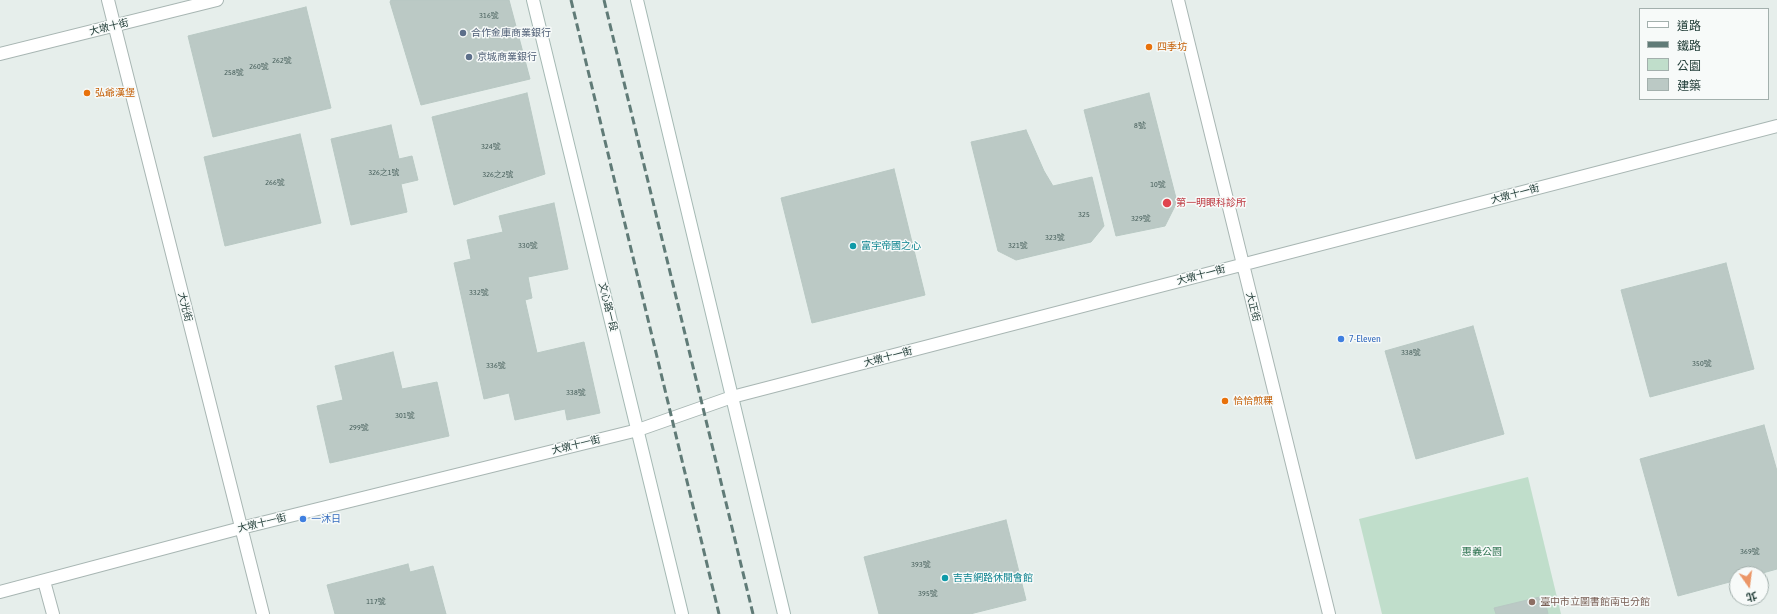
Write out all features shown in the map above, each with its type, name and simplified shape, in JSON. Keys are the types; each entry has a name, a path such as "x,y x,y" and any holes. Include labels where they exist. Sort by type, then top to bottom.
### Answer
{"street":[{"name":"大光街","path":"108,0 263,614"},
{"name":"大墩十街","path":"0,54 217,0"},
{"name":"文心路一段","path":"533,0 682,614"},
{"path":"637,0 784,614"},
{"name":"大正街","path":"1178,0 1329,614"},
{"name":"大墩十一街","path":"0,592 241,528 638,430 732,397 1777,126"},
{"path":"44,581 53,614"}],"green space":[{"name":"惠義公園","path":"1528,477 1561,614 1382,614 1359,519"}],"building":[{"path":"391,0 509,0 530,79 421,105 390,2"},
{"path":"306,7 331,108 213,137 188,36"},
{"path":"527,93 545,174 454,205 432,117"},
{"path":"1149,93 1177,202 1165,226 1116,236 1084,110"},
{"path":"391,125 399,159 412,156 418,180 401,184 407,212 351,225 331,139"},
{"path":"1026,130 1044,171 1053,186 1092,177 1104,226 1091,242 1016,260 998,251 971,142"},
{"path":"300,134 321,223 225,246 204,157"},
{"name":"富宇帝國之心","path":"894,169 925,295 812,323 781,198"},
{"path":"554,203 568,269 528,277 532,298 525,300 537,353 584,342 600,413 567,420 565,409 515,420 509,393 484,399 454,263 471,259 467,240 503,232 499,216"},
{"path":"1726,263 1754,369 1650,397 1621,290"},
{"path":"1473,326 1504,434 1416,459 1385,351"},
{"path":"393,352 402,389 437,382 449,436 330,463 317,406 343,400 335,366"},
{"path":"1764,425 1777,471 1777,569 1769,571 1769,566 1729,566 1729,582 1678,596 1640,459"},
{"name":"吉吉網路休閒會館","path":"1006,520 1026,600 970,614 879,614 864,557"},
{"path":"408,564 410,572 433,566 446,614 335,614 327,585"},
{"name":"臺中市立圖書館南屯分館","path":"1544,596 1548,614 1496,614 1494,608"}],"railway":[{"path":"571,0 719,614"},
{"path":"604,0 753,614"}],"place":[{"name":"合作金庫商業銀行","path":"463,33"},
{"name":"四季坊","path":"1149,47"},
{"name":"京城商業銀行","path":"469,57"},
{"name":"弘爺漢堡","path":"87,93"},
{"name":"第一明眼科診所","path":"1167,203"},
{"name":"富宇帝國之心","path":"853,246"},
{"name":"7-Eleven","path":"1341,339"},
{"name":"恰恰煎粿","path":"1225,401"},
{"name":"一沐日","path":"303,519"},
{"name":"吉吉網路休閒會館","path":"945,578"},
{"name":"臺中市立圖書館南屯分館","path":"1532,602"}]}
